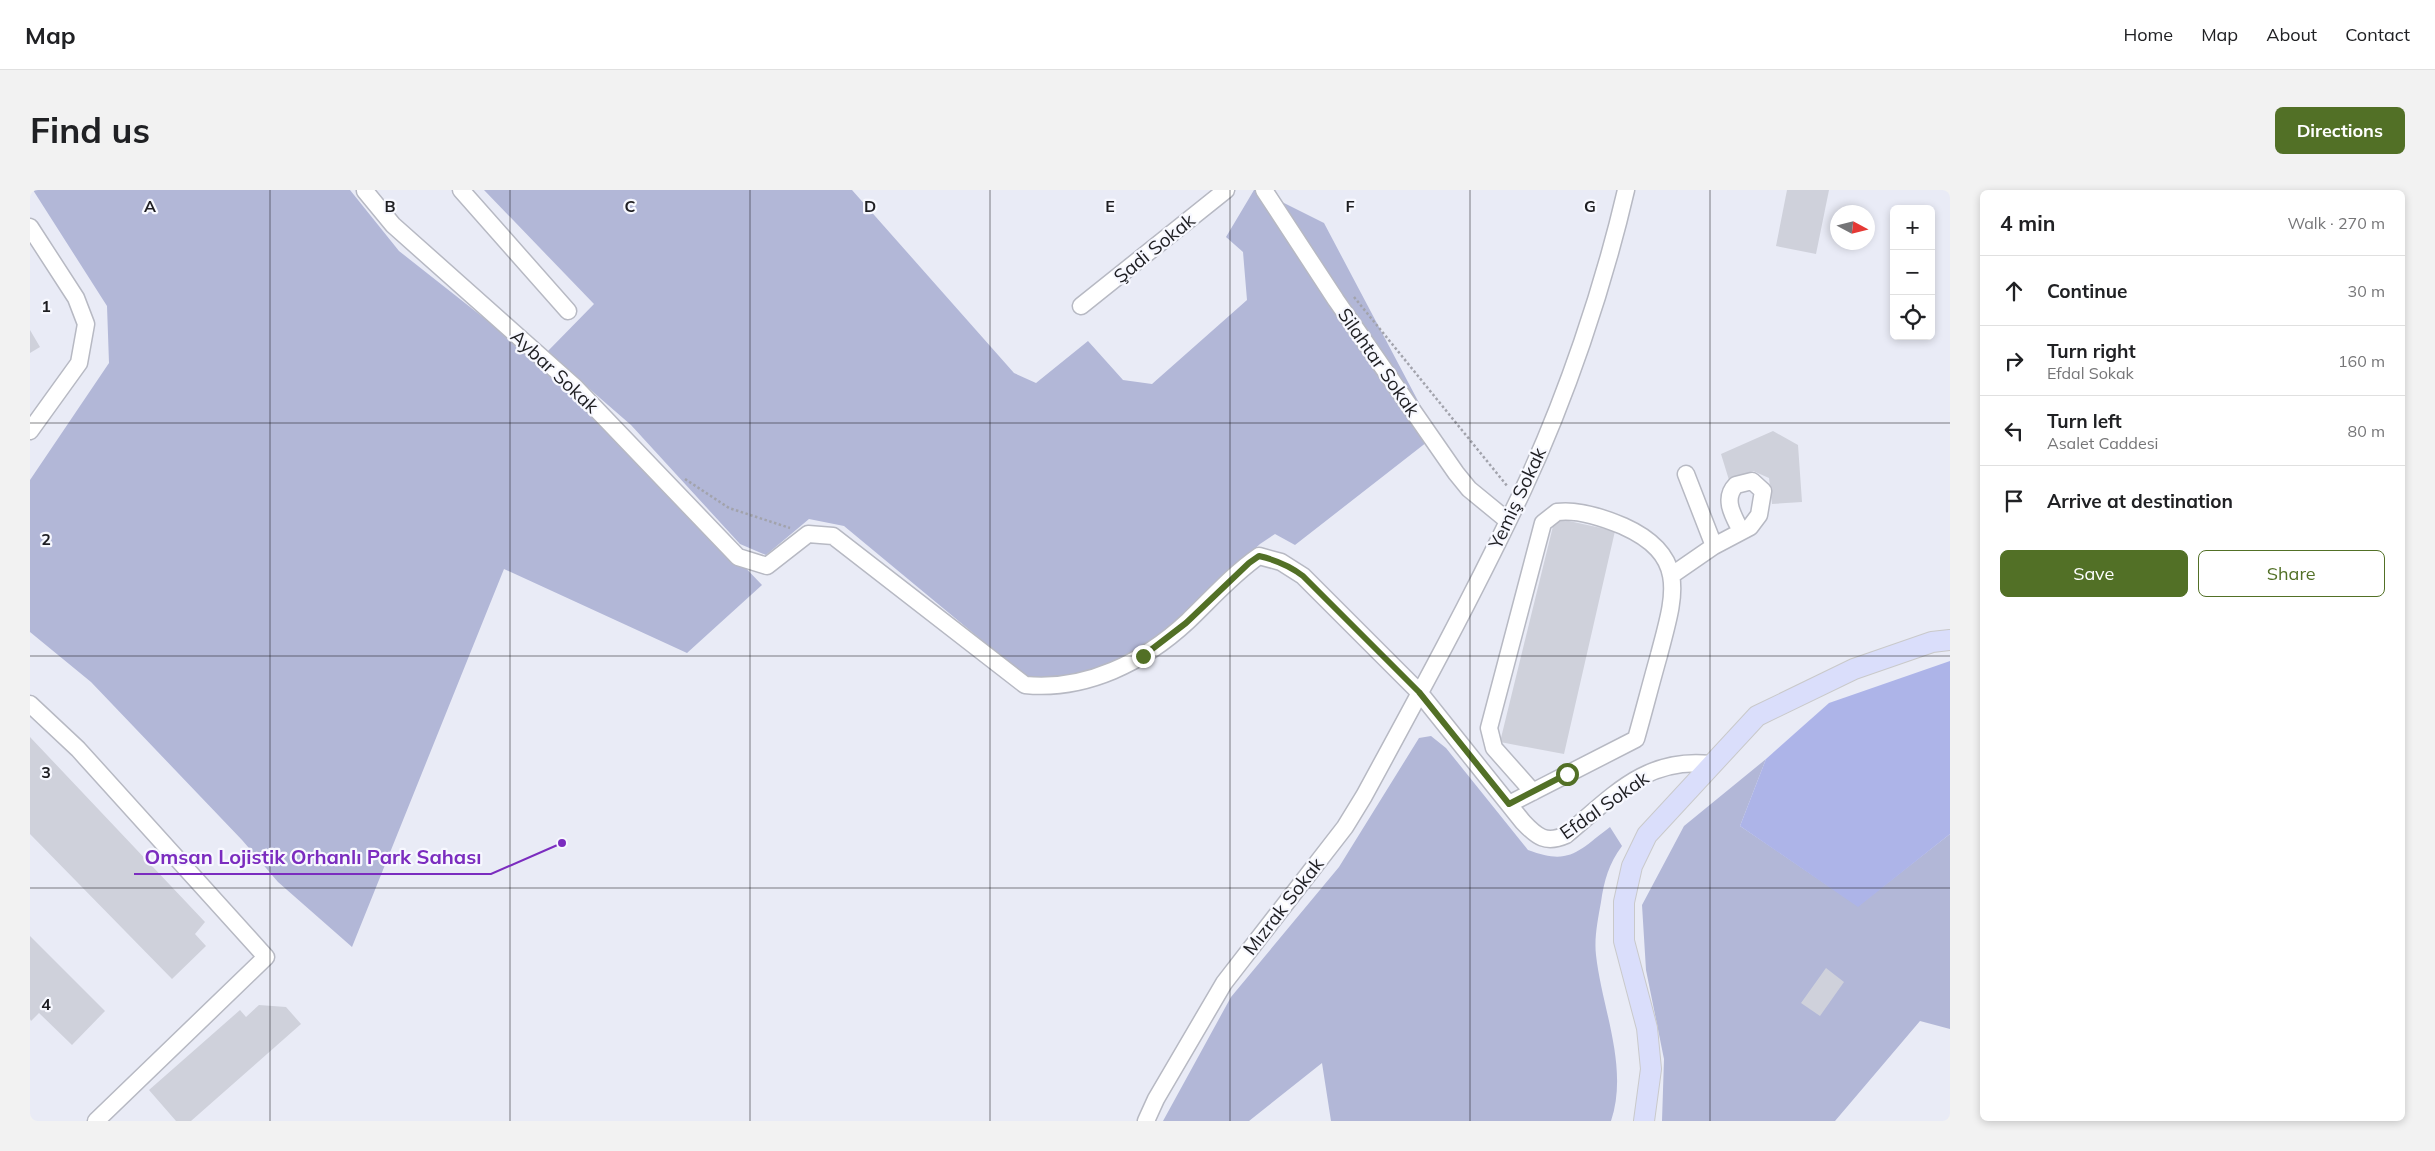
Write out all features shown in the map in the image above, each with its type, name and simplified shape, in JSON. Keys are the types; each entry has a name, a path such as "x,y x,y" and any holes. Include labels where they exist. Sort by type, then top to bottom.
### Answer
{"main road":[{"path":"1644,1121 1651,1068 1647,1028 1624,941 1624,902 1632,866 1647,835 1710,764 1757,716 1854,669 1932,642 1950,640"}],"street":[{"path":"461,190 568,311"},
{"name":"Şadi Sokak","path":"1081,306 1226,190"},
{"name":"Silahtar Sokak","path":"1264,190 1336,300 1456,473 1469,489 1508,521"},
{"name":"Yemiş Sokak","path":"1419,692 1508,521 1549,430 1597,296 1613,244 1626,190"},
{"name":"Aybar Sokak","path":"366,191 393,225 575,387 738,557 767,566 808,534"},
{"path":"30,227 76,298 86,324 79,363 30,430"},
{"path":"1686,474 1714,546"},
{"path":"1509,804 1533,792 1636,739 1672,605 1672,575 1664,557 1651,542 1618,524 1586,514 1564,511 1551,515 1543,523 1490,728 1494,748 1533,792"},
{"path":"1672,575 1714,546 1741,531"},
{"name":"Efdal Sokak","path":"808,534 833,536 1025,685 1047,687 1092,678 1129,665 1186,623 1259,556 1282,562 1303,576 1419,692 1533,833 1543,838 1555,840 1566,835 1628,784 1649,772 1678,764 1710,764"},
{"name":"Mızrak Sokak","path":"1146,1121 1156,1099 1224,983 1322,857 1355,811 1419,692"},
{"path":"30,704 78,749 266,957 96,1121"}],"path":[{"name":"Silahtar Sokak","path":"1349,291 1518,500"},
{"path":"681,476 729,508 808,534"}],"shaded area":[{"path":"33,190 350,190 399,251 573,388 762,585 687,653 504,569 352,947 278,882 242,840 91,682 30,632 30,480 109,363 107,306"},
{"path":"484,190 852,190 1014,373 1036,383 1088,341 1123,380 1152,384 1247,300 1243,252 1226,237 1254,190 1258,190 1324,223 1436,435 1295,545 1275,534 1260,544 1145,649 1101,670 1049,680 1026,677 844,526 809,519 766,555 740,544 631,425 547,352 594,304"},
{"path":"1950,661 1950,834 1858,907 1740,826 1766,759 1829,703"},
{"path":"1431,736 1446,748 1528,850 1554,857 1573,854 1610,827 1622,846 1610,866 1602,894 1596,942 1599,975 1616,1059 1616,1101 1611,1121 1331,1121 1322,1063 1249,1121 1163,1121 1231,997 1339,867 1419,738"},
{"path":"1766,759 1740,826 1858,906 1950,834 1950,1029 1920,1021 1835,1121 1662,1121 1664,1059 1646,970 1642,905 1684,826"}],"building":[{"path":"1787,190 1829,190 1816,254 1776,246"},
{"path":"30,330 40,347 30,353"},
{"path":"1773,431 1798,445 1802,502 1772,504 1769,478 1753,471 1729,480 1721,454"},
{"path":"1555,518 1615,531 1564,754 1500,742"},
{"path":"30,737 205,922 195,934 206,946 172,979 30,834"},
{"path":"30,936 105,1011 72,1045 39,1013 31,1021 30,1019"},
{"path":"1826,968 1844,982 1820,1016 1801,1003"},
{"path":"259,1005 286,1007 301,1024 191,1121 176,1121 149,1090 240,1010 246,1017"}],"place":[{"name":"Omsan Lojistik Orhanlı Park Sahası","path":"562,843"}],"route":[{"path":"1143,656 1186,623 1249,563 1259,556 1270,558 1293,568 1303,576 1419,692 1452,730 1509,804 1567,774"}]}
